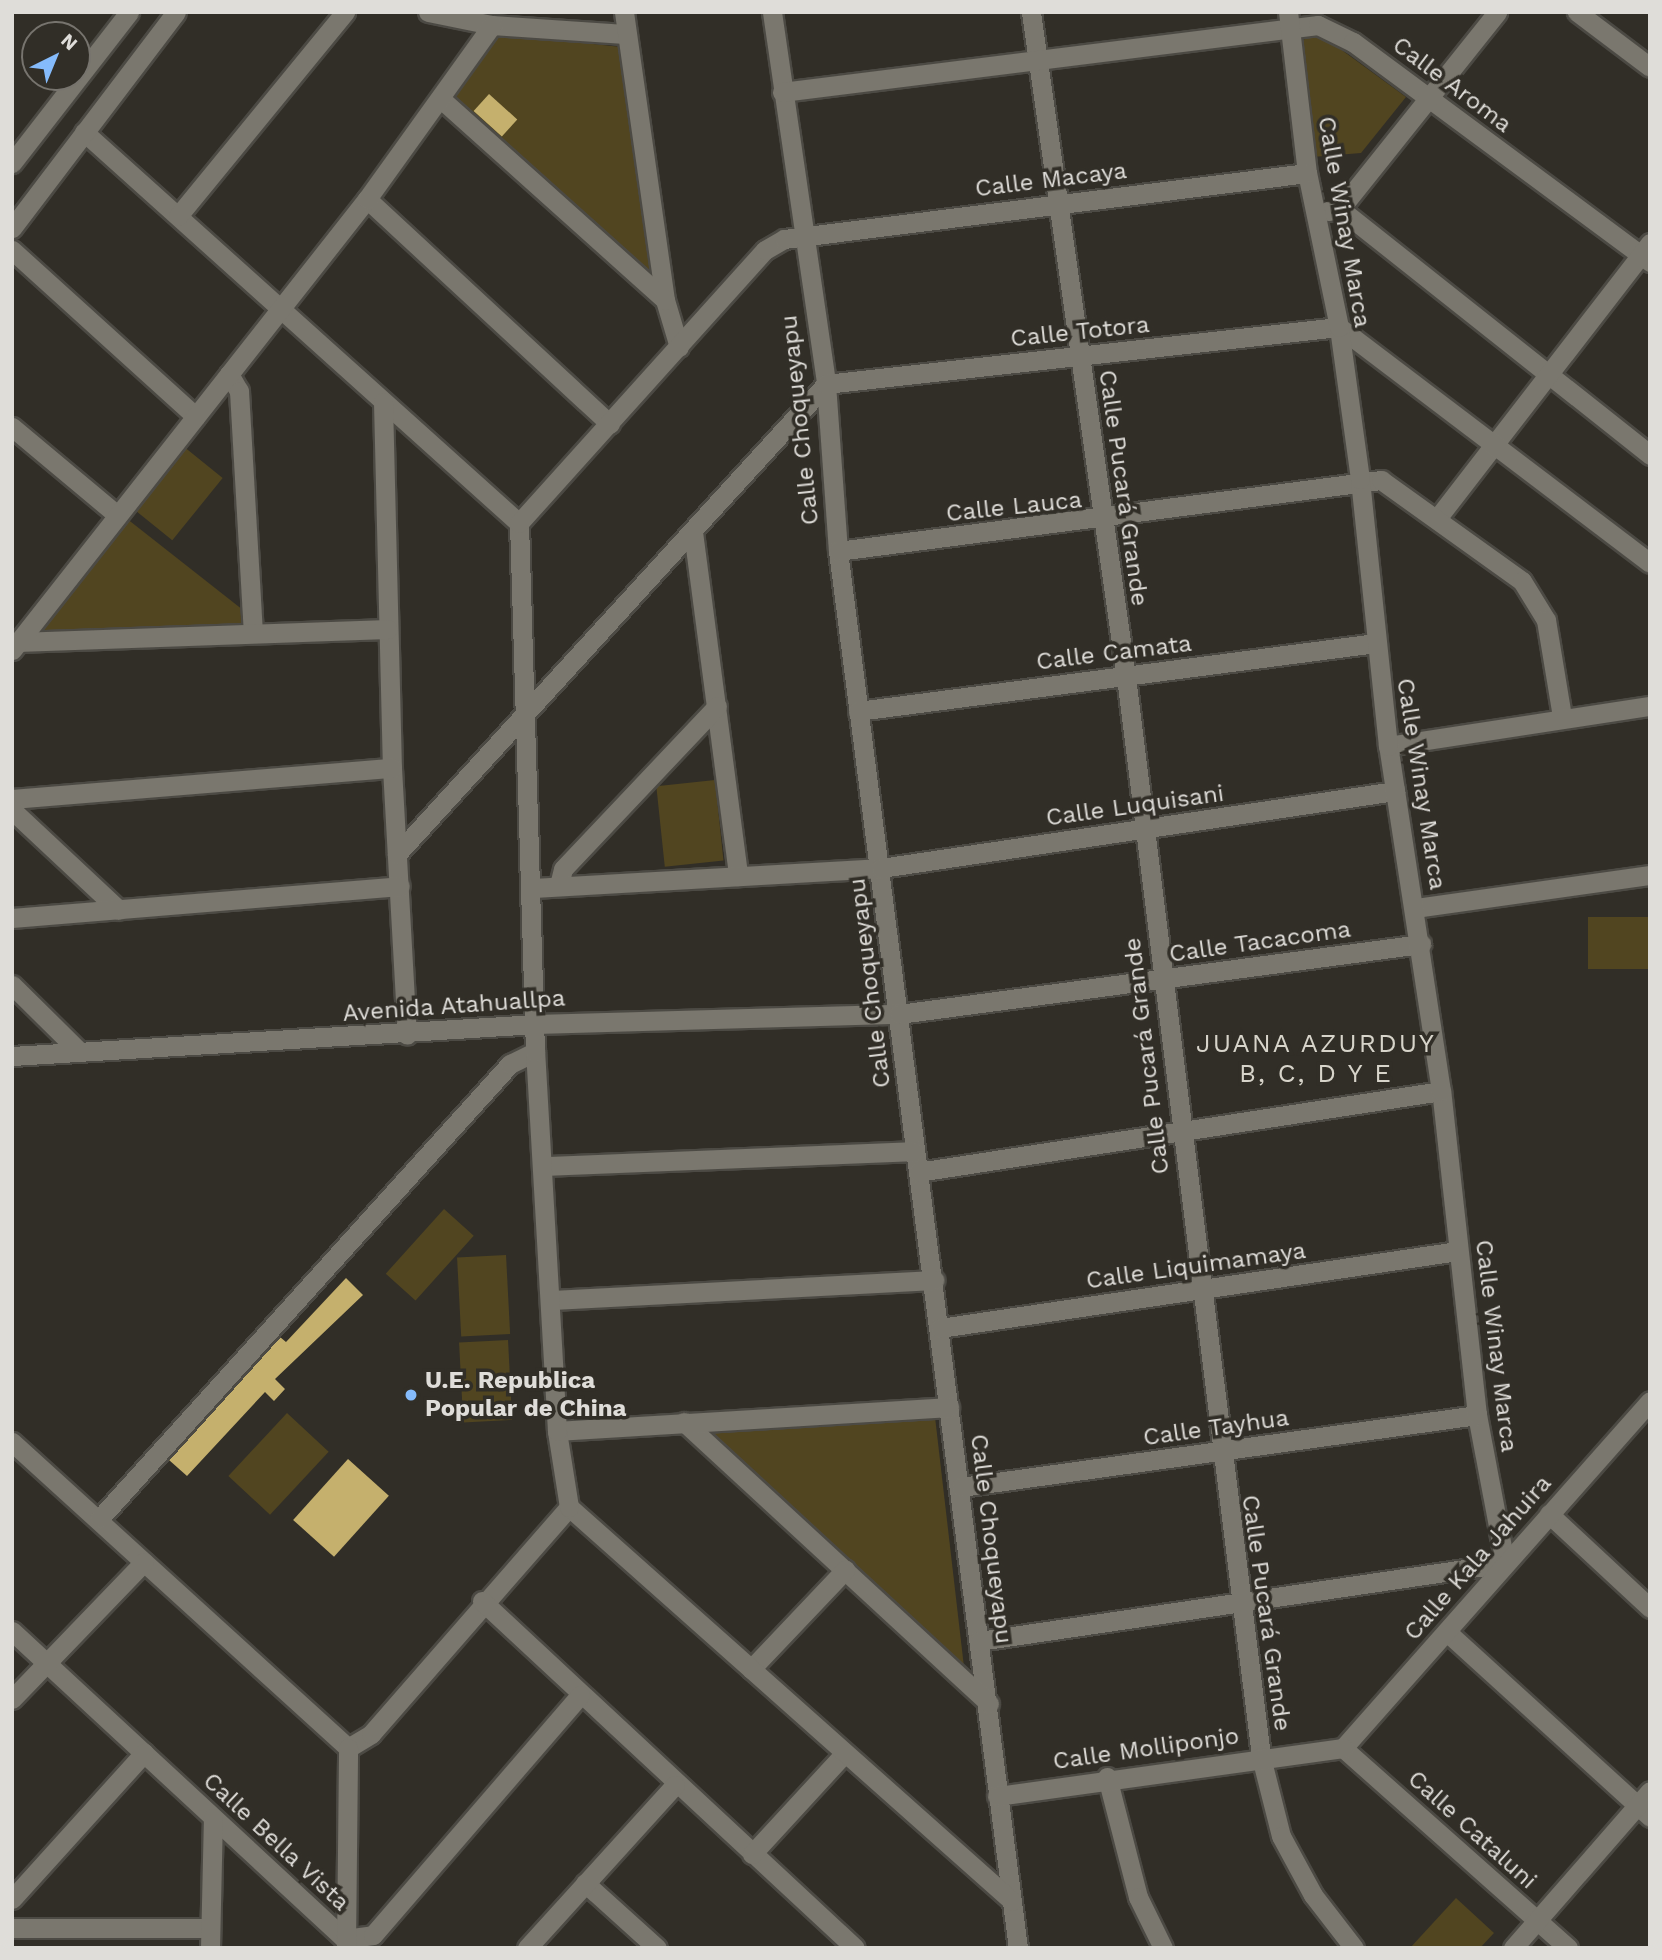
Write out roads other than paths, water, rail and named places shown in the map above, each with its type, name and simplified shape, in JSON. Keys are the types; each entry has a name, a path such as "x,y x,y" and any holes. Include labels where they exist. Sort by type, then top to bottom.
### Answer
{"street":[{"path":"12,163 129,12"},
{"path":"12,228 176,12"},
{"path":"178,216 345,12"},
{"path":"428,12 492,25 625,34"},
{"path":"624,12 625,34 665,300 679,347"},
{"name":"Calle Choqueyapu","path":"772,12 802,237 826,384 838,551 881,868 914,1151 934,1280 989,1703 997,1796 1018,1948"},
{"name":"Calle Pucará Grande","path":"1031,12 1126,677 1141,830 1164,980 1199,1291 1261,1757 1281,1836 1312,1895 1354,1948"},
{"path":"1316,213 1340,209 1430,100 1497,12"},
{"path":"1577,12 1650,67"},
{"name":"Calle Aroma","path":"782,92 1038,58 1289,18 1335,30 1647,253"},
{"name":"Calle Winay Marca","path":"1289,18 1307,173 1339,327 1360,479 1388,746 1421,944 1441,1091 1478,1415 1505,1563"},
{"path":"15,646 278,308 367,199 492,25"},
{"path":"441,99 665,300"},
{"path":"84,132 519,523 523,722 534,888 535,1052 546,1166 557,1430 569,1507 1012,1901"},
{"name":"Calle Macaya","path":"519,523 765,250 802,237 1307,173"},
{"path":"367,199 610,424"},
{"path":"1340,209 1650,455"},
{"path":"12,250 196,416"},
{"path":"1438,516 1647,253"},
{"path":"1339,327 1494,446 1646,553"},
{"name":"Calle Totora","path":"826,384 1339,327"},
{"path":"229,374 239,390 253,633"},
{"path":"397,854 523,722 826,384"},
{"path":"383,402 392,768 407,1035"},
{"path":"14,432 116,514"},
{"name":"Calle Lauca","path":"838,551 1105,521 1360,479 1398,486 1522,581 1546,620 1562,717"},
{"path":"694,531 738,876"},
{"path":"15,646 253,633 388,629"},
{"name":"Calle Camata","path":"858,711 1376,643"},
{"path":"559,885 563,869 717,706"},
{"path":"1388,746 1562,717 1650,706"},
{"path":"12,799 392,768"},
{"name":"Calle Luquisani","path":"534,888 881,868 1395,791"},
{"path":"12,810 119,911"},
{"path":"1415,908 1650,875"},
{"path":"12,918 400,886"},
{"name":"Calle Tacacoma","path":"899,1014 1421,944"},
{"path":"12,985 79,1051"},
{"name":"Avenida Atahuallpa","path":"12,1056 407,1035 536,1024 899,1014"},
{"path":"100,1518 510,1064 535,1052"},
{"path":"918,1172 1441,1091"},
{"path":"546,1166 914,1151"},
{"name":"Calle Liquimamaya","path":"940,1328 1458,1251"},
{"path":"552,1300 934,1280"},
{"name":"Calle Kala Jahuira","path":"1343,1748 1649,1402"},
{"path":"557,1430 950,1407"},
{"name":"Calle Tayhua","path":"961,1487 1478,1415"},
{"path":"684,1422 989,1703"},
{"path":"12,1442 100,1518 144,1562 348,1748 345,1943"},
{"path":"348,1748 370,1734 482,1601 569,1507"},
{"path":"1549,1514 1650,1608"},
{"path":"12,1699 144,1562"},
{"path":"979,1642 1242,1600 1505,1563"},
{"path":"751,1669 845,1570"},
{"path":"482,1601 676,1785 855,1948"},
{"name":"Calle Bella Vista","path":"12,1631 345,1943 373,1935 580,1695"},
{"path":"1447,1632 1645,1804 1513,1948"},
{"name":"Calle Molliponjo","path":"997,1796 1107,1777 1343,1748"},
{"name":"Calle Cataluni","path":"1343,1748 1568,1948"},
{"path":"12,1899 144,1753"},
{"path":"751,1854 845,1753"},
{"path":"1107,1777 1138,1897 1163,1948"},
{"path":"527,1948 676,1785"},
{"path":"12,1928 210,1938 213,1818"},
{"path":"585,1883 657,1948"}],"place":[{"name":"U.E. Republica Popular de China","path":"411,1395"}],"district":[{"name":"JUANA AZURDUY B, C, D Y E","path":"1316,1059"}]}
